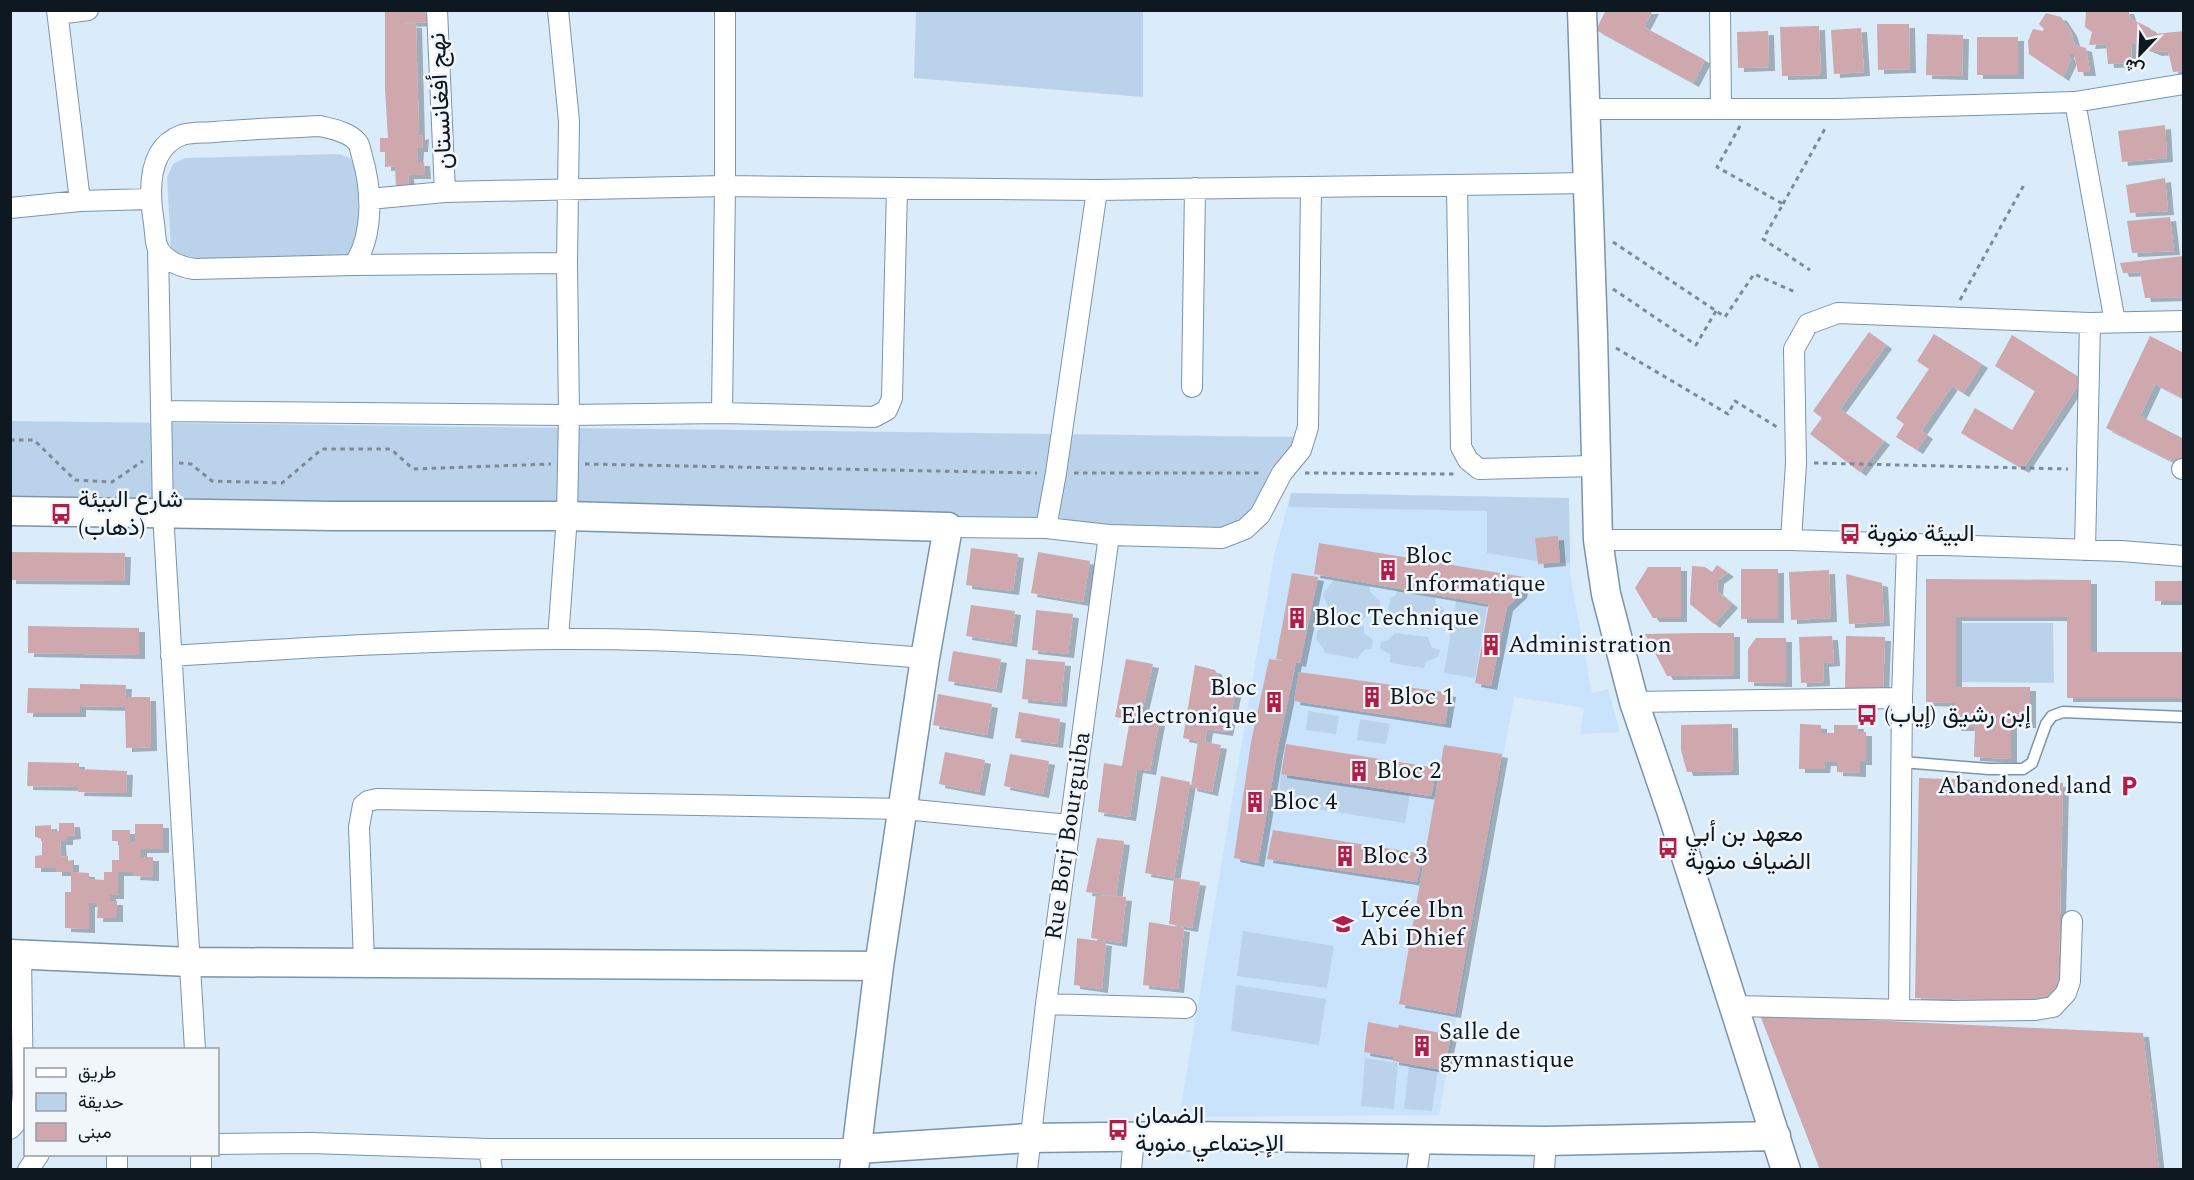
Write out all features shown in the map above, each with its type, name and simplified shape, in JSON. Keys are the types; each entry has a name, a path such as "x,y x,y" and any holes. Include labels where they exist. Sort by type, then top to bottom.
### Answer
{"street":[{"path":"80,201 57,12 88,10"},
{"name":"نهج أفغانستان","path":"436,10 445,192"},
{"path":"558,10 569,122 567,516 558,639"},
{"path":"722,413 725,10"},
{"path":"1582,10 1592,275 1598,540 1606,594 1634,702 1786,1170"},
{"path":"1720,10 1721,109"},
{"path":"1586,109 1836,110 2075,102 2184,84"},
{"path":"2075,102 2115,322"},
{"path":"195,1048 163,513 158,247 150,199 151,176 158,158 167,144 183,135 258,128 320,126 340,131 358,142 368,177 369,217 360,256 354,266"},
{"path":"369,199 445,192 725,186 1097,189 1589,183"},
{"path":"1457,185 1461,447 1468,460 1479,469 1595,466"},
{"path":"10,511 567,516 1046,528 1109,535 1222,538 1245,529 1260,515 1282,473 1300,450 1308,427 1311,187"},
{"path":"162,411 569,415 722,413 874,417 887,410 892,398 897,188"},
{"path":"1192,387 1195,188"},
{"path":"1046,528 1097,189"},
{"path":"10,208 80,201 150,199"},
{"path":"158,247 170,261 182,267 194,269 567,263"},
{"path":"1791,540 1796,463 1794,349 1808,324 1838,313 2090,323 2184,321"},
{"path":"2085,550 2090,323"},
{"path":"856,1159 879,966 925,658 948,527"},
{"name":"Rue Borj Bourguiba","path":"1027,1170 1029,1138 1069,825 1109,535"},
{"path":"1598,540 1791,540 2085,550 2184,556"},
{"path":"1899,1009 1902,698 1907,545"},
{"path":"171,656 329,647 558,639 736,643 925,658"},
{"path":"1634,702 1902,698"},
{"path":"364,962 359,827 363,805 368,801 389,799 904,809 1069,825"},
{"path":"1734,1006 1952,1011 2035,1010 2054,1007 2066,993 2070,981 2072,921"},
{"path":"10,1129 16,1125 21,1112 23,1094 16,955 190,962 879,966"},
{"path":"1046,1004 1186,1008"},
{"path":"219,1144 311,1143 856,1159 1029,1138 1185,1136 1546,1141 1776,1136"},
{"path":"1131,1170 1134,1138"},
{"path":"1417,1170 1421,1140"},
{"path":"1544,1170 1546,1141"},
{"path":"489,1149 492,1170"},
{"path":"28,1170 38,1156"}],"lane":[{"path":"1902,762 1989,769 2023,769 2032,763 2046,724 2052,716 2063,712 2184,717"}],"path":[{"path":"1750,109 1717,167 1783,204"},
{"path":"1810,270 1763,239 1836,110"},
{"path":"1950,317 2025,183"},
{"path":"1590,226 1725,317 1754,274 1795,292"},
{"path":"1592,275 1696,345 1716,311"},
{"path":"1593,335 1728,414 1735,401 1796,438"},
{"path":"10,440 34,440 75,480 112,482 146,459 191,464 212,481 282,483 322,449 391,449 413,469 567,464 1056,473 1451,475 1479,469"},
{"path":"1796,463 2088,469"}],"shaded area":[{"name":"Lycée Ibn Abi Dhief","path":"1291,493 1569,498 1570,574 1592,693 1608,689 1620,732 1580,734 1584,708 1514,697 1439,1115 1179,1117 1259,641 1275,552"}],"green space":[{"path":"916,11 1143,11 1143,97 914,78"},
{"path":"338,154 350,158 358,171 358,245 352,255 193,265 171,251 167,177 173,164 185,158"},
{"path":"11,421 1302,437 1244,519 1227,528 11,507"},
{"path":"1291,493 1569,498 1570,563 1537,561 1487,553 1487,511 1288,507"},
{"path":"1333,580 1369,586 1371,593 1380,601 1380,610 1371,609 1365,618 1331,613 1323,596"},
{"path":"1397,590 1436,598 1436,604 1444,609 1443,620 1437,620 1430,629 1394,623 1392,615 1388,613 1390,598 1395,596"},
{"path":"1456,601 1487,606 1475,678 1444,673"},
{"path":"1327,620 1364,626 1364,633 1373,640 1372,648 1364,650 1357,659 1325,653 1316,639 1317,631 1325,626"},
{"path":"1962,623 2053,623 2054,683 1962,682"},
{"path":"1395,633 1428,637 1432,648 1440,650 1438,657 1426,662 1424,668 1390,663 1390,654 1380,649 1381,642 1388,640"},
{"path":"1308,711 1339,716 1336,734 1306,730"},
{"path":"1360,719 1390,724 1386,744 1357,740"},
{"path":"1281,774 1410,793 1405,823 1278,803"},
{"path":"1243,931 1334,946 1327,988 1237,976"},
{"path":"1236,985 1326,999 1319,1045 1231,1031"},
{"path":"1365,1058 1398,1063 1394,1109 1361,1106"},
{"path":"1409,1066 1438,1070 1432,1111 1404,1109"}],"building":[{"path":"385,10 425,10 426,15 433,15 434,22 400,23 416,24 419,136 423,135 422,148 418,148 417,162 424,162 425,175 408,175 409,187 396,187 395,166 385,167 385,152 380,152 380,138 388,138 385,89"},
{"path":"1606,10 1653,10 1644,27 1705,60 1693,83 1596,30"},
{"path":"2086,10 2128,10 2131,19 2150,28 2154,34 2184,31 2184,71 2173,72 2168,51 2156,52 2132,42 2131,63 2108,64 2106,44 2089,45 2092,32 2085,27"},
{"path":"2046,13 2061,17 2071,32 2075,45 2086,48 2090,72 2078,72 2074,54 2068,54 2071,60 2063,77 2029,54 2028,41 2033,29 2043,31 2044,29 2039,24"},
{"path":"1877,24 1909,24 1910,69 1878,70"},
{"path":"1819,26 1821,75 1782,76 1780,27"},
{"path":"1861,28 1864,72 1834,74 1831,30"},
{"path":"1768,31 1769,67 1738,68 1737,32"},
{"path":"1927,34 1963,35 1962,76 1926,75"},
{"path":"1977,37 2018,37 2018,75 1977,75"},
{"path":"2165,125 2167,158 2122,162 2118,131"},
{"path":"2165,178 2168,211 2130,213 2126,185"},
{"path":"2170,217 2174,251 2132,253 2127,221"},
{"path":"2184,256 2184,297 2145,298 2140,272 2123,273 2120,263"},
{"path":"1869,332 1886,345 1840,409 1884,441 1860,472 1810,434 1822,418 1813,411"},
{"path":"1934,334 1982,364 1963,393 1952,386 1921,431 1927,435 1917,450 1896,437 1904,424 1896,418 1929,369 1917,361"},
{"path":"2012,335 2082,379 2023,469 1961,433 1975,408 2012,430 2035,391 1995,366"},
{"path":"2150,336 2184,353 2184,399 2155,384 2140,416 2184,439 2184,455 2179,465 2106,428"},
{"path":"1558,536 1560,562 1538,564 1535,538"},
{"path":"1319,543 1524,577 1521,594 1507,607 1491,686 1475,683 1489,604 1314,574"},
{"path":"971,548 1018,554 1013,591 966,585"},
{"path":"10,552 125,553 124,581 10,580"},
{"path":"1038,552 1090,561 1083,602 1031,593"},
{"path":"1717,565 1728,573 1718,580 1717,591 1732,604 1714,624 1690,604 1692,566 1705,567 1712,572"},
{"path":"1648,567 1681,567 1681,618 1653,618 1635,588"},
{"path":"1741,569 1778,569 1778,619 1741,619"},
{"path":"1829,570 1831,618 1791,620 1789,572"},
{"path":"1292,573 1318,577 1300,663 1296,662 1278,747 1258,863 1234,858 1251,742 1269,659 1286,661 1276,659"},
{"path":"1846,574 1882,583 1884,622 1849,624"},
{"path":"1926,579 2091,580 2091,652 2184,652 2184,698 2067,698 2067,617 1956,617 1956,687 2030,687 2030,724 2011,724 2011,759 1974,757 1975,727 1955,727 1955,703 1926,702"},
{"path":"2155,581 2184,581 2184,601 2155,601"},
{"path":"971,605 1015,611 1011,643 966,636"},
{"path":"1036,610 1073,614 1068,654 1032,650"},
{"path":"28,626 139,628 139,655 28,653"},
{"path":"1734,633 1734,675 1667,676 1645,634"},
{"path":"1832,636 1834,662 1823,663 1824,682 1801,683 1799,637"},
{"path":"1846,636 1885,637 1883,692 1845,691"},
{"path":"1756,638 1786,638 1786,683 1748,682 1748,649"},
{"path":"953,651 1001,659 996,689 948,681"},
{"path":"1026,659 1065,662 1061,703 1022,699"},
{"path":"1126,659 1153,664 1140,720 1159,722 1150,771 1137,769 1130,817 1098,812 1104,763 1122,766 1130,719 1115,717"},
{"path":"1195,665 1215,670 1221,681 1237,685 1227,732 1207,729 1205,742 1221,745 1212,792 1191,787 1198,741 1183,738"},
{"name":"Bloc 1","path":"1299,672 1450,693 1445,724 1294,701"},
{"path":"80,684 126,685 125,697 150,697 151,747 126,748 125,707 80,706 80,713 27,713 28,688 80,689"},
{"path":"938,694 992,704 987,735 933,725"},
{"path":"1019,712 1060,719 1057,744 1015,738"},
{"path":"1732,724 1733,771 1687,772 1681,750 1681,725"},
{"path":"1800,724 1821,725 1821,733 1834,733 1834,725 1858,725 1857,732 1866,732 1866,761 1860,761 1860,773 1837,772 1837,762 1825,762 1824,769 1799,769"},
{"name":"Bloc 2","path":"1286,744 1437,768 1431,796 1281,774"},
{"path":"1444,745 1502,754 1455,1014 1399,1004"},
{"path":"945,752 985,760 979,792 939,784"},
{"path":"1010,754 1049,761 1043,794 1004,786"},
{"path":"28,762 79,763 79,769 127,771 126,793 78,792 79,787 27,786"},
{"path":"1161,776 1190,782 1174,878 1145,873"},
{"path":"1919,778 2063,783 2058,1002 1915,998"},
{"path":"59,823 74,823 75,835 67,836 67,841 60,841 61,857 68,856 68,861 73,861 73,872 89,873 89,879 104,880 104,872 112,872 112,860 119,860 119,841 112,841 112,830 130,830 130,842 135,843 135,824 163,824 163,849 141,849 141,857 153,857 153,877 134,876 135,872 118,872 118,895 110,895 110,901 117,901 117,918 97,918 98,903 89,903 89,929 65,928 65,892 71,892 71,872 56,872 56,868 35,868 35,856 42,855 42,839 35,837 35,826 51,825 51,831 59,831"},
{"name":"Bloc 3","path":"1273,830 1423,854 1417,882 1267,859"},
{"path":"1097,838 1124,841 1116,896 1086,892"},
{"path":"1174,878 1200,882 1192,928 1169,924"},
{"path":"1096,895 1126,897 1121,943 1091,938"},
{"path":"1149,922 1184,928 1178,989 1143,985"},
{"path":"1077,938 1106,942 1102,989 1074,985"},
{"path":"1760,1015 2143,1033 2159,1170 1820,1170"},
{"name":"Salle de gymnastique","path":"1368,1022 1398,1028 1399,1025 1451,1035 1444,1070 1393,1061 1393,1057 1364,1052"}],"place":[{"name":"شارع البيئة (ذهاب)","path":"61,514"},
{"name":"البيئة منوبة","path":"1850,534"},
{"name":"Bloc Informatique","path":"1388,570"},
{"name":"Bloc Technique","path":"1297,618"},
{"name":"Administration","path":"1491,645"},
{"name":"Bloc 1","path":"1372,697"},
{"name":"Bloc Electronique","path":"1274,702"},
{"name":"إبن رشيق (إياب)","path":"1867,715"},
{"name":"Bloc 2","path":"1359,771"},
{"name":"Abandoned land","path":"2129,786"},
{"name":"Bloc 4","path":"1255,802"},
{"name":"معهد بن أبي الضياف منوبة","path":"1668,848"},
{"name":"Bloc 3","path":"1345,856"},
{"name":"Lycée Ibn Abi Dhief","path":"1343,924"},
{"name":"Salle de gymnastique","path":"1422,1046"},
{"name":"الضمان الإجتماعي منوبة","path":"1118,1130"}]}
